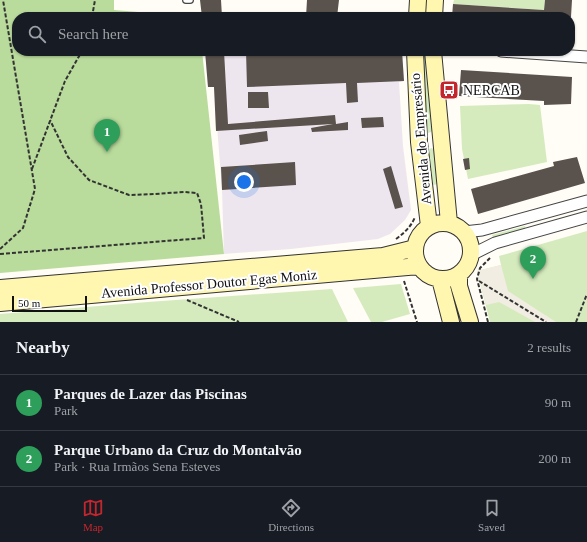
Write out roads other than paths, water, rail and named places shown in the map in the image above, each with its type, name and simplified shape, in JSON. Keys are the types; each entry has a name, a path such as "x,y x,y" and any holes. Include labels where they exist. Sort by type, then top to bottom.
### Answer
{"main road":[{"path":"417,12 418,0"},
{"path":"434,12 435,0"},
{"name":"Avenida do Empresário","path":"415,56 419,142 429,226"},
{"name":"Avenida do Empresário","path":"433,56 449,223"},
{"path":"449,223 464,232 471,246 471,255 468,264 459,274 446,279 440,279 429,275 419,266 415,248 419,235 429,226 449,223"},
{"name":"Avenida Professor Doutor Egas Moniz","path":"0,288 383,256 415,248"},
{"name":"Avenida Professor Doutor Egas Moniz","path":"0,303 419,266"},
{"path":"459,274 459,286 470,322"},
{"path":"440,279 451,322"}],"street":[{"path":"573,56 587,57"},
{"path":"464,232 482,230 587,201"},
{"path":"471,255 495,243 587,217"}],"place":[{"name":"NERCAB","path":"449,90"},
{"name":"Parques de Lazer das Piscinas","path":"107,152"},
{"name":"Parque Urbano da Cruz do Montalvão","path":"533,279"}]}
